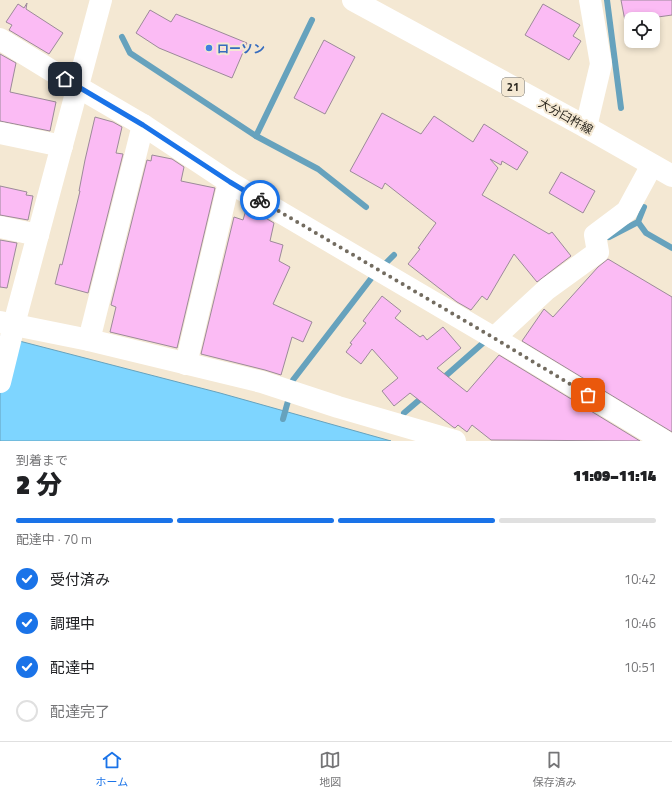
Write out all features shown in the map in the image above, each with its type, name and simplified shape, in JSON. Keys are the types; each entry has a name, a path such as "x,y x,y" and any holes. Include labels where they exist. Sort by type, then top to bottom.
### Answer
{"street":[{"path":"0,382 9,317 38,235 101,0"},
{"name":"大分臼杵線","path":"353,0 586,127 672,176"},
{"path":"586,127 601,64 590,0"},
{"path":"0,39 143,125 230,182 494,338 664,441"},
{"path":"89,340 143,125"},
{"path":"0,133 62,146"},
{"path":"494,338 547,289 598,252 595,235 627,211 652,165"},
{"path":"186,364 230,182"},
{"path":"0,227 38,235"},
{"path":"9,317 89,340 262,382 338,407 455,441"}],"water":[{"path":"0,336 220,393 391,441 0,441"}],"building":[{"path":"621,0 672,0 672,15 660,17 660,12 624,12 624,16"},
{"path":"27,3 26,9 63,33 49,54 9,30 12,25 6,22 18,4 24,8"},
{"path":"543,4 580,25 573,36 581,41 569,60 525,35"},
{"name":"ローソン","path":"150,10 171,22 176,14 247,43 232,78 159,48 136,33"},
{"path":"324,40 355,57 325,114 294,98"},
{"path":"0,54 16,63 10,92 56,102 50,131 0,121"},
{"path":"382,113 421,134 434,116 473,142 484,124 528,152 517,170 502,161 501,165 490,159 498,168 482,195 549,234 552,232 571,256 537,282 514,254 487,300 482,296 471,310 457,302 408,264 420,249 418,248 436,223 385,183 382,189 350,171"},
{"path":"95,117 113,122 122,127 116,153 123,154 88,293 55,284 60,264 62,265 80,191 85,160"},
{"path":"152,155 172,159 184,167 181,181 215,188 177,348 110,332 116,307 111,305 147,160 151,161"},
{"path":"561,172 595,191 583,213 549,193"},
{"path":"0,186 27,192 26,195 33,196 28,220 0,215"},
{"path":"246,210 255,212 274,223 270,241 283,245 279,261 290,267 273,304 312,322 303,342 292,337 281,375 201,354 234,217 243,220"},
{"path":"0,240 17,243 7,288 0,287"},
{"path":"608,259 672,297 672,432 522,341 544,309 553,317 598,267"},
{"path":"382,296 401,311 395,318 420,337 423,335 427,340 443,327 461,348 437,368 467,392 499,355 640,441 491,440 472,425 467,432 458,425 455,428 453,427 410,393 394,406 382,391 398,378 372,349 361,364 346,352 352,344 350,343 366,323 363,321"}],"waterway":[{"path":"607,0 621,108"},
{"path":"256,136 312,20"},
{"path":"122,37 130,53 256,136 318,169 366,207"},
{"path":"609,237 638,222 644,207"},
{"path":"638,222 646,233 672,248"},
{"path":"385,264 394,255"},
{"path":"293,380 373,276"},
{"path":"441,380 483,343"},
{"path":"404,413 425,395"},
{"path":"283,419 288,401"}],"way so far":[{"path":"260,200 588,395"}],"place":[{"name":"ローソン","path":"209,48"}],"route":[{"path":"65,79 143,125 260,200"}]}
